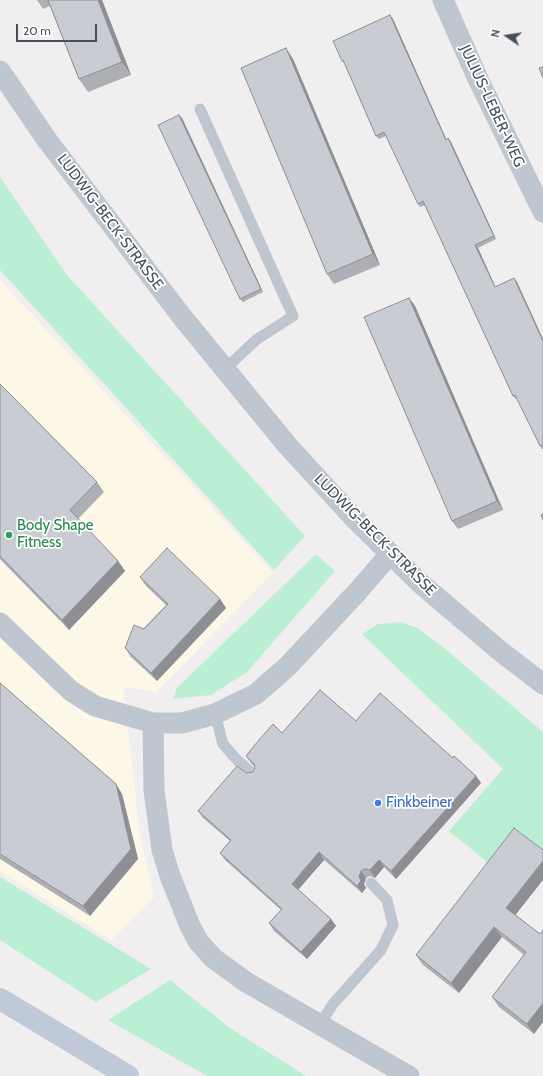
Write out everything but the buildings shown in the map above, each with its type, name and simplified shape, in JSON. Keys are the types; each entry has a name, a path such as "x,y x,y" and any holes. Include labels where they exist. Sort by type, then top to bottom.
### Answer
{"main road":[{"path":"0,999 128,1076"}],"street":[{"name":"JULIUS-LEBER-WEG","path":"443,0 478,79 543,212"},
{"name":"LUDWIG-BECK-STRASSE","path":"0,71 47,140 182,318 287,445 352,516 390,554 460,617 543,684"},
{"path":"0,623 71,691 95,706 153,723 182,723 215,714 256,694 288,666 359,590 390,554"},
{"path":"153,723 154,790 162,850 170,876 190,926 198,941 213,958 226,969 246,982 409,1076"}],"lane":[{"path":"200,109 293,316 256,340 224,370"},
{"path":"215,714 223,744 252,774"},
{"path":"320,1024 333,1004 381,950 393,925 388,900 371,883"}],"shaded area":[{"path":"0,280 273,573 156,692 123,687 140,834 154,897 111,940 0,871"}],"green space":[{"path":"0,177 67,275 305,536 274,570 0,270"},
{"path":"316,554 335,571 247,672 211,695 173,699 177,688"},
{"path":"402,622 417,628 438,643 543,732 543,850 519,831 492,866 449,831 503,769 362,634 378,624"},
{"path":"0,877 151,969 96,1002 0,940"},
{"path":"170,980 230,1028 306,1076 207,1076 108,1020"}],"place":[{"name":"Body Shape Fitness","path":"9,535"},
{"name":"Finkbeiner","path":"378,803"}]}
